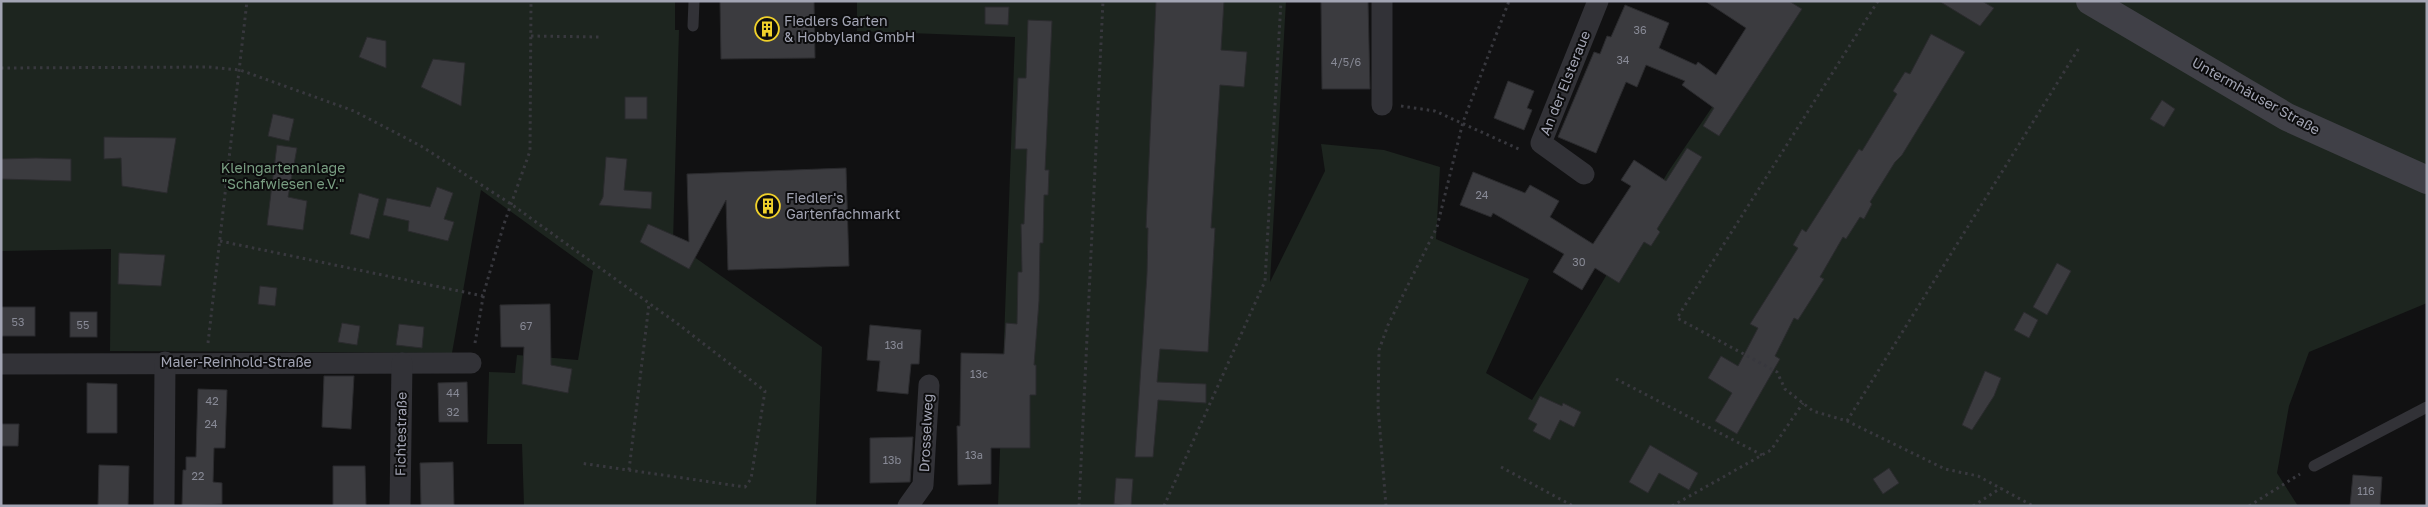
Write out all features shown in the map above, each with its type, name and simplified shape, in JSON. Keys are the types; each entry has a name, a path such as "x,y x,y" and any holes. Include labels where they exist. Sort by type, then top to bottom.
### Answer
{"main road":[{"name":"Untermhäuser Straße","path":"2090,1 2288,117 2427,180"}],"street":[{"path":"1382,1 1382,105"},
{"name":"An der Elsteraue","path":"1584,174 1535,148 1598,1"},
{"path":"164,506 166,362"},
{"name":"Maler-Reinhold-Straße","path":"1,364 166,362 471,363"},
{"name":"Fichtestraße","path":"400,506 402,363"},
{"name":"Drosselweg","path":"908,506 923,484 929,385"}],"lane":[{"path":"693,26 694,1"},
{"path":"2314,466 2427,407"}],"path":[{"path":"206,362 247,1"},
{"path":"471,363 483,296 511,204 530,151 531,1"},
{"path":"1079,506 1103,1"},
{"path":"1164,506 1265,280 1281,1"},
{"path":"1386,506 1378,406 1380,350 1388,325 1437,227 1463,122 1510,1"},
{"path":"1878,1 1677,318 1778,372 1785,389 1813,411 1847,421 1944,469 1978,476 2033,506"},
{"path":"531,36 599,37"},
{"path":"1847,421 2080,48"},
{"path":"1,68 208,67 240,70 354,111 421,146 511,204 765,391 751,479 745,487 580,463"},
{"path":"1382,105 1435,111 1535,148"},
{"path":"220,241 483,296"},
{"path":"629,470 649,304"},
{"path":"1616,379 1762,455"},
{"path":"1672,506 1771,450 1802,403"},
{"path":"2248,506 2314,466"},
{"path":"1501,467 1573,506"},
{"path":"1973,506 2002,488"}],"green space":[{"name":"Kleingartenanlage \"Schafwiesen e.V.\"","path":"1,1 675,1 675,30 679,30 673,242 822,347 816,506 524,506 522,444 487,444 489,372 515,373 517,355 578,360 593,271 481,190 452,353 110,351 111,249 1,251"},
{"path":"857,1 1286,1 1270,282 1325,171 1321,144 1384,150 1440,167 1436,239 1529,279 1486,373 1532,400 1668,172 1784,1 2427,1 2427,303 2309,352 2289,406 2277,473 2298,506 998,506 1015,37 857,31"}],"building":[{"name":"Fiedlers Garten & Hobbyland GmbH","path":"720,1 814,1 815,58 721,59"},
{"path":"1156,1 1224,1 1221,50 1247,52 1244,87 1220,85 1211,228 1215,228 1208,352 1160,349 1157,382 1206,384 1206,403 1158,400 1153,457 1135,457 1147,274 1148,228 1146,228"},
{"path":"1321,1 1368,1 1370,89 1322,89"},
{"path":"1705,1 1789,1 1802,9 1719,136 1703,126 1714,108 1682,85 1685,81 1646,65 1637,87 1626,82 1596,153 1558,137 1594,52 1600,54 1607,36 1611,37 1625,5 1669,23 1659,48 1696,65 1698,62 1716,75 1746,28"},
{"path":"1939,1 1982,1 1994,8 1980,26"},
{"path":"985,7 1009,7 1008,25 985,24"},
{"path":"1028,20 1052,21 1045,170 1049,170 1048,195 1044,195 1043,243 1040,243 1039,301 1034,365 1036,365 1036,395 1030,395 1030,448 991,448 991,484 958,485 957,426 960,426 961,353 1004,354 1006,323 1017,324 1018,272 1022,272 1021,224 1024,224 1027,149 1015,149 1018,78 1026,78"},
{"path":"1931,34 1965,52 1902,155 1895,162 1870,202 1872,204 1864,219 1860,217 1846,239 1843,237 1820,277 1824,279 1798,320 1794,318 1775,356 1780,359 1737,434 1715,421 1732,393 1708,378 1721,356 1738,366 1758,328 1750,324 1798,248 1793,245 1802,229 1806,232 1859,149 1862,151 1897,94 1893,91 1905,72 1910,74"},
{"path":"367,37 386,41 386,68 359,57"},
{"path":"433,59 465,63 461,106 421,87"},
{"path":"1508,81 1534,91 1527,108 1532,110 1524,130 1494,118"},
{"path":"625,97 647,97 647,119 625,119"},
{"path":"2162,100 2175,109 2164,127 2150,119"},
{"path":"273,114 294,119 289,141 268,136"},
{"path":"104,137 176,138 167,193 122,186 121,158 104,159"},
{"path":"277,145 297,148 288,197 307,201 303,230 267,225"},
{"path":"1687,148 1702,157 1657,229 1660,232 1651,246 1644,242 1619,283 1595,268 1582,290 1553,272 1564,254 1493,213 1491,217 1460,205 1473,172 1525,193 1530,185 1559,201 1550,217 1593,244 1631,186 1621,180 1634,160 1666,181"},
{"path":"606,157 627,159 624,190 652,192 651,209 599,205 603,197"},
{"path":"1,159 71,159 71,181 1,179"},
{"name":"Fiedler's Gartenfachmarkt","path":"846,168 849,266 728,270 726,200 689,269 640,242 648,224 689,242 687,174"},
{"path":"437,187 453,193 444,219 454,222 448,241 408,231 409,221 383,215 387,198 430,207"},
{"path":"359,193 379,199 369,239 350,234"},
{"path":"119,253 165,255 161,286 118,284"},
{"path":"2057,263 2071,271 2047,315 2033,307"},
{"path":"260,286 277,288 275,306 258,304"},
{"path":"550,304 551,365 572,369 568,393 522,384 524,347 501,347 500,305"},
{"path":"1,307 35,307 35,336 1,336"},
{"path":"70,312 97,312 97,337 70,337"},
{"path":"2024,312 2038,320 2029,338 2014,330"},
{"path":"342,323 360,326 357,345 338,342"},
{"path":"399,324 424,327 422,348 396,345"},
{"path":"870,325 921,330 919,364 911,364 908,394 877,391 880,361 867,360"},
{"path":"1985,371 2001,378 1994,396 1972,430 1962,425"},
{"path":"324,376 354,376 351,429 322,427"},
{"path":"467,382 468,422 439,422 438,383"},
{"path":"87,383 117,384 117,433 87,433"},
{"path":"198,389 227,390 225,448 214,448 213,482 222,483 222,504 182,506 183,470 186,470 186,457 196,457"},
{"path":"1540,396 1562,406 1563,403 1581,412 1574,427 1560,420 1550,440 1533,431 1537,424 1528,419"},
{"path":"1,424 19,424 18,446 1,446"},
{"path":"913,437 910,482 870,483 870,438"},
{"path":"1650,445 1698,473 1689,490 1659,473 1648,493 1629,482"},
{"path":"453,462 454,506 421,506 420,463"},
{"path":"99,465 129,466 128,506 98,506"},
{"path":"333,466 365,466 366,506 333,506"},
{"path":"1889,468 1899,483 1883,494 1873,479"},
{"path":"2353,475 2382,477 2380,506 2350,506"},
{"path":"1116,478 1133,479 1131,506 1114,504"}],"place":[{"name":"Fiedlers Garten & Hobbyland GmbH","path":"767,29"},
{"name":"Fiedler's Gartenfachmarkt","path":"768,206"}]}
